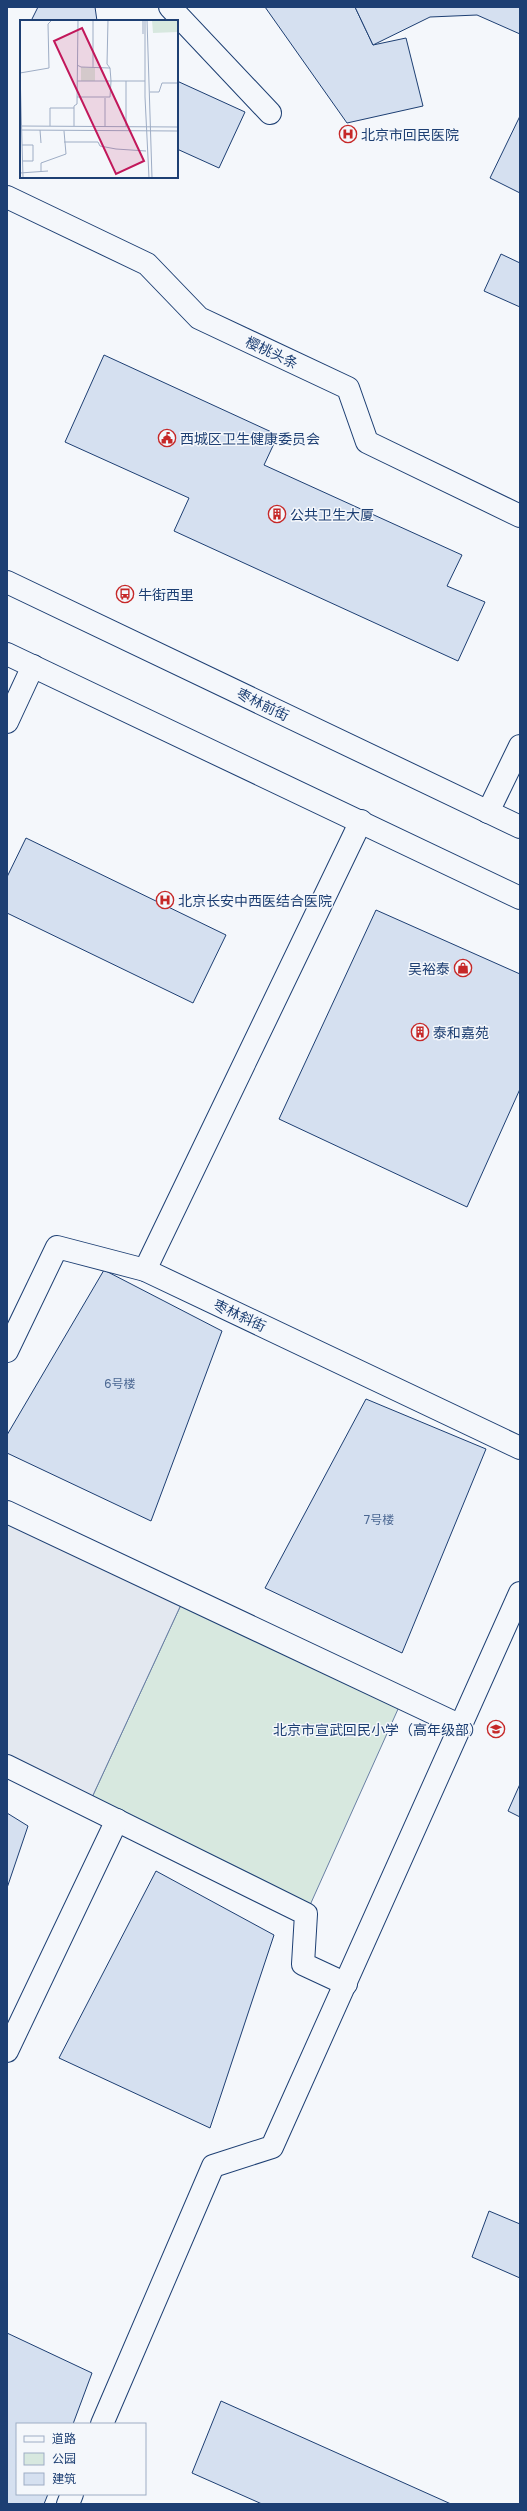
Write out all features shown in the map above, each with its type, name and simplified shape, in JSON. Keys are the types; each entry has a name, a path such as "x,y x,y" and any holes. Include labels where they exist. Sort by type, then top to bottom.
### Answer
{"street":[{"path":"170,7 270,113"},
{"name":"樱桃头条","path":"7,197 147,264 199,318 348,388 367,442 520,516"},
{"name":"枣林前街","path":"7,582 520,827"},
{"path":"7,654 361,821 520,898"},
{"path":"7,722 33,666"},
{"path":"488,812 520,746"},
{"path":"145,1270 361,821"},
{"name":"枣林斜街","path":"7,1351 57,1248 145,1270 520,1448"},
{"path":"7,1512 461,1726"},
{"path":"102,2423 213,2166 272,2146 346,1984 520,1593"},
{"path":"7,1766 306,1914 303,1964 346,1984"},
{"path":"7,2051 117,1820"}],"green space":[{"path":"185,1596 403,1698 306,1914 88,1806"}],"shaded area":[{"path":"7,1512 185,1596 88,1806 7,1766"}],"building":[{"path":"38,7 95,7 97,20 32,20"},
{"path":"265,7 355,7 373,45 406,38 423,106 347,123"},
{"path":"355,7 520,7 520,34 477,15 430,17 373,45"},
{"path":"178,81 245,112 219,168 178,149"},
{"path":"520,116 520,193 490,178"},
{"path":"501,254 520,263 520,307 484,291"},
{"name":"公共卫生大厦","path":"104,355 278,435 264,465 462,555 447,586 485,602 458,661 174,531 189,498 65,442"},
{"path":"26,838 226,935 193,1003 7,913 7,877"},
{"name":"泰和嘉苑","path":"376,910 520,974 520,1089 467,1207 279,1119"},
{"path":"104,1270 222,1331 151,1521 7,1453 7,1435"},
{"path":"366,1399 486,1449 402,1653 265,1588"},
{"path":"520,1784 520,1817 508,1811"},
{"path":"7,1813 28,1826 7,1888"},
{"path":"156,1871 274,1935 210,2128 59,2058"},
{"path":"489,2211 520,2224 520,2278 472,2257"},
{"path":"7,2333 92,2373 73,2423 16,2423 16,2495 48,2495 44,2504 7,2504"},
{"path":"221,2401 451,2504 262,2504 192,2473"}],"place":[{"name":"北京市回民医院","path":"348,134"},
{"name":"西城区卫生健康委员会","path":"167,438"},
{"name":"公共卫生大厦","path":"277,514"},
{"name":"牛街西里","path":"125,594"},
{"name":"北京长安中西医结合医院","path":"165,900"},
{"name":"吴裕泰","path":"463,968"},
{"name":"泰和嘉苑","path":"420,1032"},
{"name":"北京市宣武回民小学（高年级部）","path":"496,1729"}]}
